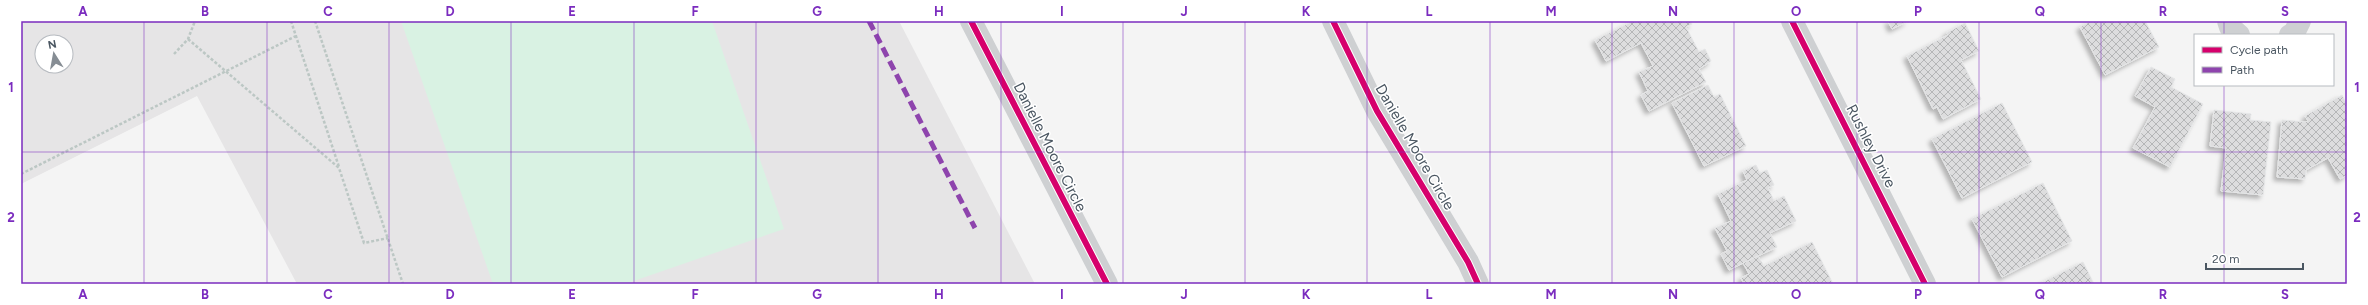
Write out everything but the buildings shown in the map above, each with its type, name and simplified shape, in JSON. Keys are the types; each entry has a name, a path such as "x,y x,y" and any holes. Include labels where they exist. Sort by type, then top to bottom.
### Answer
{"street":[{"name":"Danielle Moore Circle","path":"971,21 1107,284"},
{"name":"Danielle Moore Circle","path":"1333,21 1377,111 1468,262 1478,284"},
{"name":"Rushley Drive","path":"1792,21 1926,284"},
{"path":"2228,21 2230,27 2238,34"},
{"path":"2292,34 2300,21"}],"path":[{"path":"174,54 188,39 195,21"},
{"path":"291,21 364,243 388,238"},
{"path":"315,21 403,284"},
{"path":"21,174 296,36"},
{"path":"188,39 339,168"}],"shaded area":[{"path":"21,21 899,21 1035,284 297,284 197,96 21,184"}],"green space":[{"path":"401,21 712,21 784,229 625,284 493,284"}],"marked path":[{"path":"869,21 975,228"}],"cycle path":[{"path":"971,21 1107,284"},
{"path":"1333,21 1377,111 1468,262 1478,284"},
{"path":"1792,21 1925,284"}]}
